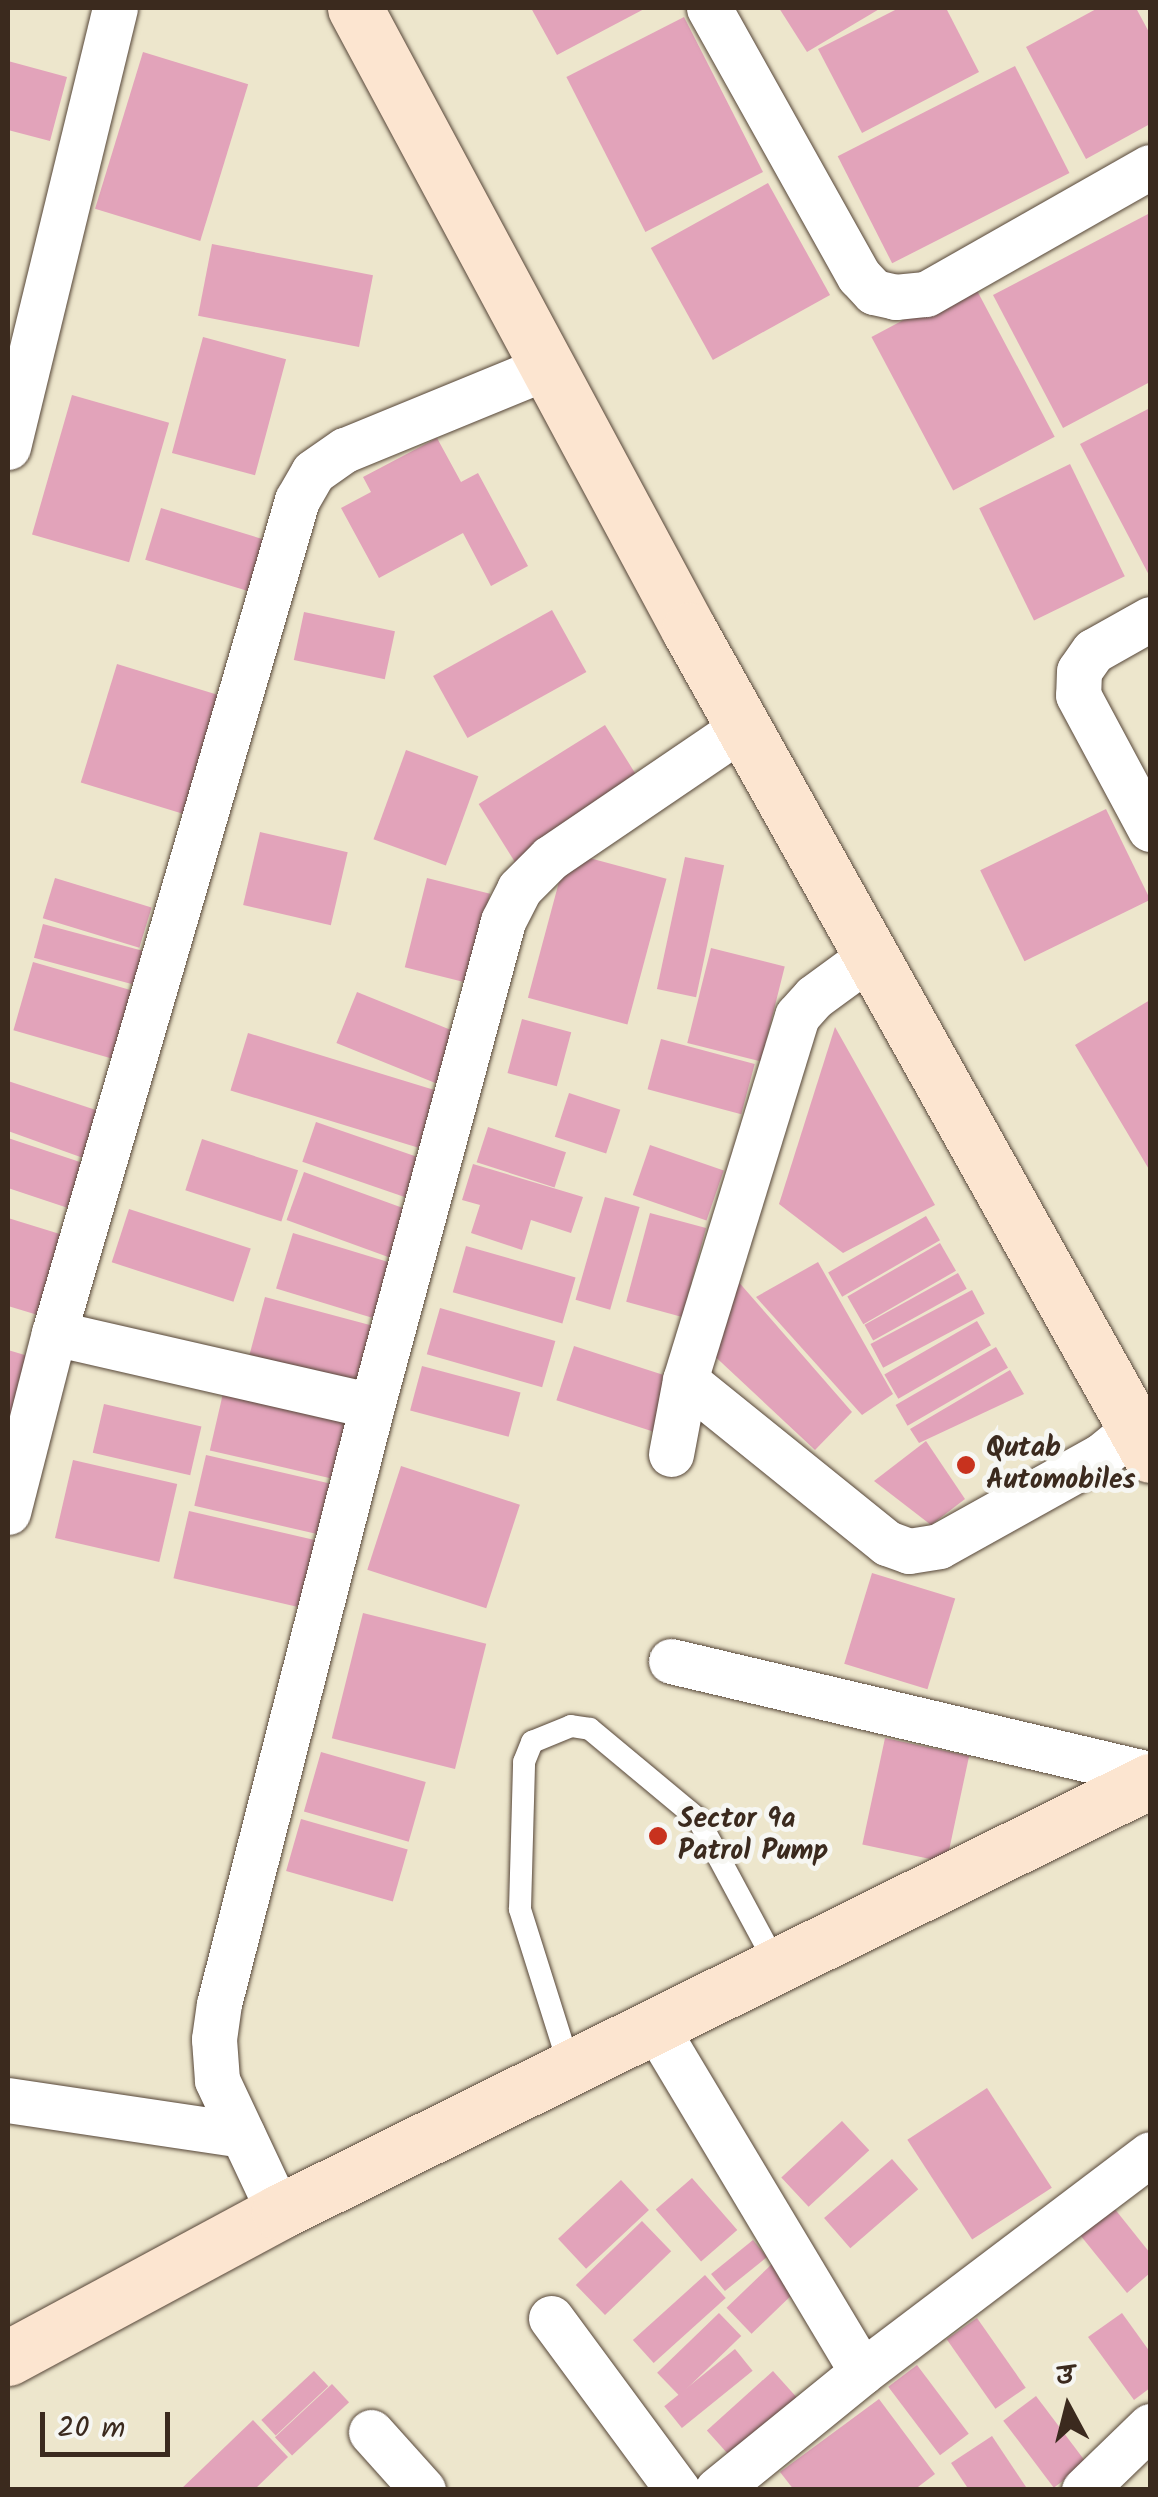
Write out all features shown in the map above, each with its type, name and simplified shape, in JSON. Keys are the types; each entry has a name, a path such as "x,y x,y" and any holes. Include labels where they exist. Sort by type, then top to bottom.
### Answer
{"street":[{"path":"8,448 19,346 115,8"},
{"path":"355,8 743,727 1142,1442 1101,1456 939,1546 909,1551 887,1543 686,1380"},
{"path":"709,8 859,276 874,292 895,297 926,294 1150,167"},
{"path":"8,1512 54,1333 297,500 313,472 345,450 547,367"},
{"path":"1150,619 1094,650 1079,671 1078,694 1150,830"},
{"path":"279,2212 217,2080 219,2004 372,1406 503,921 519,889 550,858 743,727"},
{"path":"671,1454 686,1380 797,1016 814,997 870,956"},
{"path":"54,1333 372,1406"},
{"path":"671,1662 1150,1778"},
{"path":"8,2358 279,2212 1150,1778"},
{"path":"655,2026 862,2372"},
{"path":"8,2100 242,2136"},
{"path":"725,2487 862,2372 1145,2169"},
{"path":"551,2318 678,2490"},
{"path":"1084,2490 1150,2426"},
{"path":"371,2432 424,2490"}],"lane":[{"path":"570,2068 520,1909 524,1762 532,1742 571,1726 590,1729 698,1819 777,1966"}],"building":[{"path":"531,8 646,8 557,55"},
{"path":"779,8 881,8 807,52"},
{"path":"899,8 946,8 979,72 862,133 818,49"},
{"path":"1098,8 1136,8 1150,34 1150,124 1086,159 1026,47"},
{"path":"684,17 763,172 645,232 566,77"},
{"path":"143,52 248,84 200,241 95,209"},
{"path":"8,61 67,77 50,141 8,130"},
{"path":"1015,66 1069,173 892,263 838,156"},
{"path":"768,183 830,295 713,360 651,248"},
{"path":"1150,213 1150,382 1063,428 993,295"},
{"path":"212,244 373,275 359,347 198,316"},
{"path":"973,283 1055,437 953,491 871,337"},
{"path":"203,337 286,359 255,475 172,453"},
{"path":"72,395 169,423 129,562 32,534"},
{"path":"1150,408 1150,577 1080,444"},
{"path":"437,438 461,482 478,473 528,566 491,586 463,533 379,578 341,508 371,492 363,477"},
{"path":"1070,464 1125,576 1034,621 979,508"},
{"path":"161,508 278,544 262,595 145,560"},
{"path":"552,610 586,672 467,738 433,676"},
{"path":"304,612 395,631 385,679 294,660"},
{"path":"117,664 223,696 187,815 81,783"},
{"path":"605,725 646,791 520,870 479,804"},
{"path":"406,750 478,776 446,866 374,839"},
{"path":"1106,809 1150,900 1024,961 980,870"},
{"path":"260,832 348,852 331,925 243,905"},
{"path":"567,852 666,879 627,1025 528,998"},
{"path":"685,857 724,865 696,997 657,989"},
{"path":"55,878 152,908 139,948 43,918"},
{"path":"427,878 490,894 468,983 405,967"},
{"path":"43,924 142,951 133,984 34,958"},
{"path":"711,948 785,966 761,1061 687,1043"},
{"path":"33,962 133,991 113,1059 13,1030"},
{"path":"357,992 466,1036 446,1087 336,1043"},
{"path":"1150,1000 1150,1171 1075,1045"},
{"path":"522,1019 571,1032 557,1086 508,1073"},
{"path":"835,1027 935,1205 843,1253 779,1204"},
{"path":"248,1033 445,1093 427,1151 230,1090"},
{"path":"661,1039 755,1064 741,1114 648,1089"},
{"path":"8,1081 102,1112 86,1159 8,1131"},
{"path":"569,1093 620,1110 606,1153 555,1137"},
{"path":"316,1122 422,1158 408,1198 302,1162"},
{"path":"488,1127 566,1152 555,1188 477,1162"},
{"path":"8,1138 89,1165 74,1210 8,1188"},
{"path":"202,1139 298,1170 281,1222 185,1190"},
{"path":"650,1145 724,1170 706,1221 633,1195"},
{"path":"473,1164 583,1197 571,1233 531,1220 522,1250 471,1233 480,1205 462,1200"},
{"path":"304,1172 414,1212 397,1260 287,1220"},
{"path":"605,1197 640,1207 610,1310 576,1300"},
{"path":"129,1209 251,1249 233,1302 112,1262"},
{"path":"650,1213 706,1228 682,1317 626,1302"},
{"path":"926,1216 940,1240 842,1297 828,1272"},
{"path":"8,1218 76,1239 51,1319 8,1306"},
{"path":"293,1233 403,1267 386,1322 276,1288"},
{"path":"940,1243 956,1271 863,1324 847,1296"},
{"path":"466,1246 576,1277 562,1324 453,1292"},
{"path":"818,1262 893,1394 862,1415 756,1297"},
{"path":"958,1273 967,1289 873,1341 864,1325"},
{"path":"736,1279 852,1412 815,1450 707,1349"},
{"path":"972,1290 985,1314 883,1368 870,1344"},
{"path":"265,1297 387,1330 370,1391 248,1359"},
{"path":"440,1308 555,1341 542,1387 427,1354"},
{"path":"977,1321 991,1345 898,1399 884,1374"},
{"path":"574,1346 677,1379 659,1434 556,1400"},
{"path":"996,1347 1008,1368 908,1426 896,1405"},
{"path":"8,1350 38,1359 21,1417 8,1413"},
{"path":"422,1366 521,1392 509,1437 410,1410"},
{"path":"1010,1370 1024,1394 919,1443 910,1429"},
{"path":"224,1389 357,1420 343,1481 210,1450"},
{"path":"104,1404 201,1426 190,1475 93,1453"},
{"path":"926,1441 965,1499 931,1525 874,1481"},
{"path":"206,1455 339,1486 328,1536 194,1506"},
{"path":"73,1460 177,1484 159,1562 55,1538"},
{"path":"401,1466 520,1505 486,1608 367,1570"},
{"path":"189,1511 325,1542 310,1610 173,1578"},
{"path":"872,1573 955,1598 927,1689 844,1664"},
{"path":"363,1613 486,1644 455,1769 332,1738"},
{"path":"885,1738 969,1756 946,1862 862,1845"},
{"path":"321,1752 426,1782 409,1842 304,1812"},
{"path":"301,1819 408,1850 393,1902 286,1871"},
{"path":"987,2088 1052,2188 972,2240 907,2140"},
{"path":"842,2121 869,2150 809,2207 781,2178"},
{"path":"892,2159 918,2189 850,2248 824,2218"},
{"path":"692,2178 737,2230 701,2262 656,2209"},
{"path":"621,2180 649,2210 586,2269 558,2239"},
{"path":"1106,2198 1150,2253 1150,2273 1127,2293 1072,2225"},
{"path":"642,2221 671,2251 605,2315 576,2285"},
{"path":"753,2240 767,2257 725,2291 711,2274"},
{"path":"774,2262 799,2288 752,2334 727,2308"},
{"path":"705,2275 726,2298 654,2363 633,2340"},
{"path":"719,2313 741,2336 679,2396 657,2373"},
{"path":"1122,2313 1150,2352 1150,2388 1134,2400 1088,2337"},
{"path":"977,2318 1026,2388 995,2409 947,2339"},
{"path":"735,2349 753,2371 682,2428 664,2406"},
{"path":"917,2365 969,2434 940,2455 888,2387"},
{"path":"314,2371 328,2386 276,2435 261,2420"},
{"path":"773,2371 804,2406 738,2465 707,2431"},
{"path":"332,2384 349,2402 292,2455 275,2437"},
{"path":"1036,2396 1087,2463 1054,2488 1003,2421"},
{"path":"879,2399 935,2474 914,2490 794,2490 780,2472"},
{"path":"253,2420 288,2457 254,2490 180,2490"},
{"path":"992,2436 1028,2490 969,2490 951,2463"}],"place":[{"name":"Qutab Automobiles","path":"966,1465"},
{"name":"Sector 9a Patrol Pump","path":"658,1836"}]}
